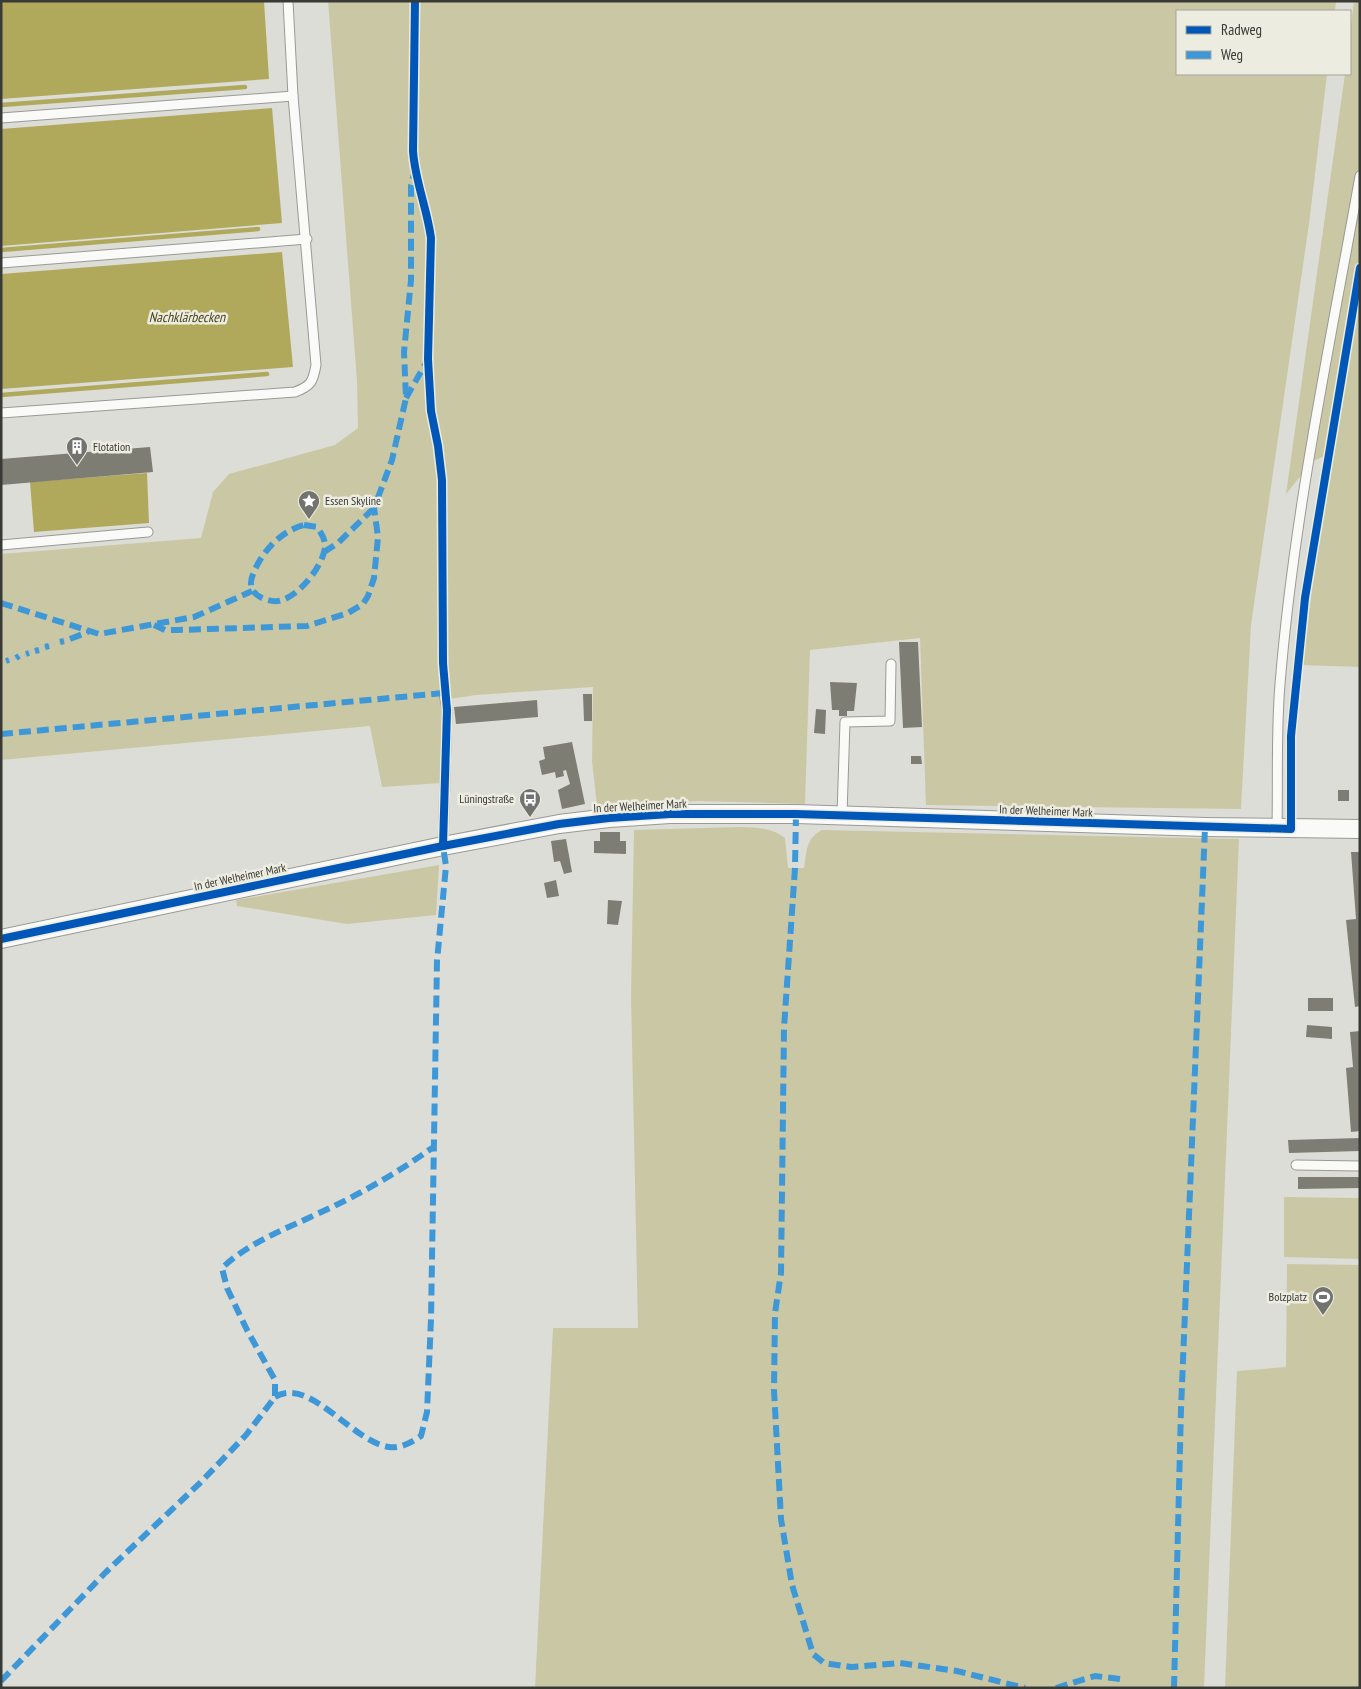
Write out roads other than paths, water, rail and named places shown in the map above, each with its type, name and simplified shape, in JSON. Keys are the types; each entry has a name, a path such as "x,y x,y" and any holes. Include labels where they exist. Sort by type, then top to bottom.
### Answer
{"street":[{"name":"In der Welheimer Mark","path":"1,939 443,846 559,824 609,818 670,814 842,815 1360,829"}],"lane":[{"path":"1,413 295,392 307,388 313,378 316,365 307,239 293,96 288,1"},
{"path":"1,118 293,96"},
{"path":"1277,828 1280,686 1290,594 1306,477 1360,176"},
{"path":"1,264 307,239"},
{"path":"1,545 148,532"},
{"path":"842,815 845,722 890,720 891,664"},
{"path":"443,846 447,710 444,693"},
{"path":"1296,1165 1360,1166"}],"water":[{"path":"1,1 264,1 269,79 1,99"},
{"path":"272,108 282,223 1,246 1,129"},
{"name":"Nachklärbecken","path":"282,252 293,367 1,389 1,274"},
{"path":"147,473 149,523 34,532 30,482"}],"waterway":[{"path":"1,105 245,87"},
{"path":"1,250 258,229"},
{"path":"1,395 267,374"}],"place":[{"name":"Flotation","path":"77,466"},
{"name":"Essen Skyline","path":"309,520"},
{"name":"Lüningstraße","path":"530,818"},
{"name":"Bolzplatz","path":"1323,1316"}]}
